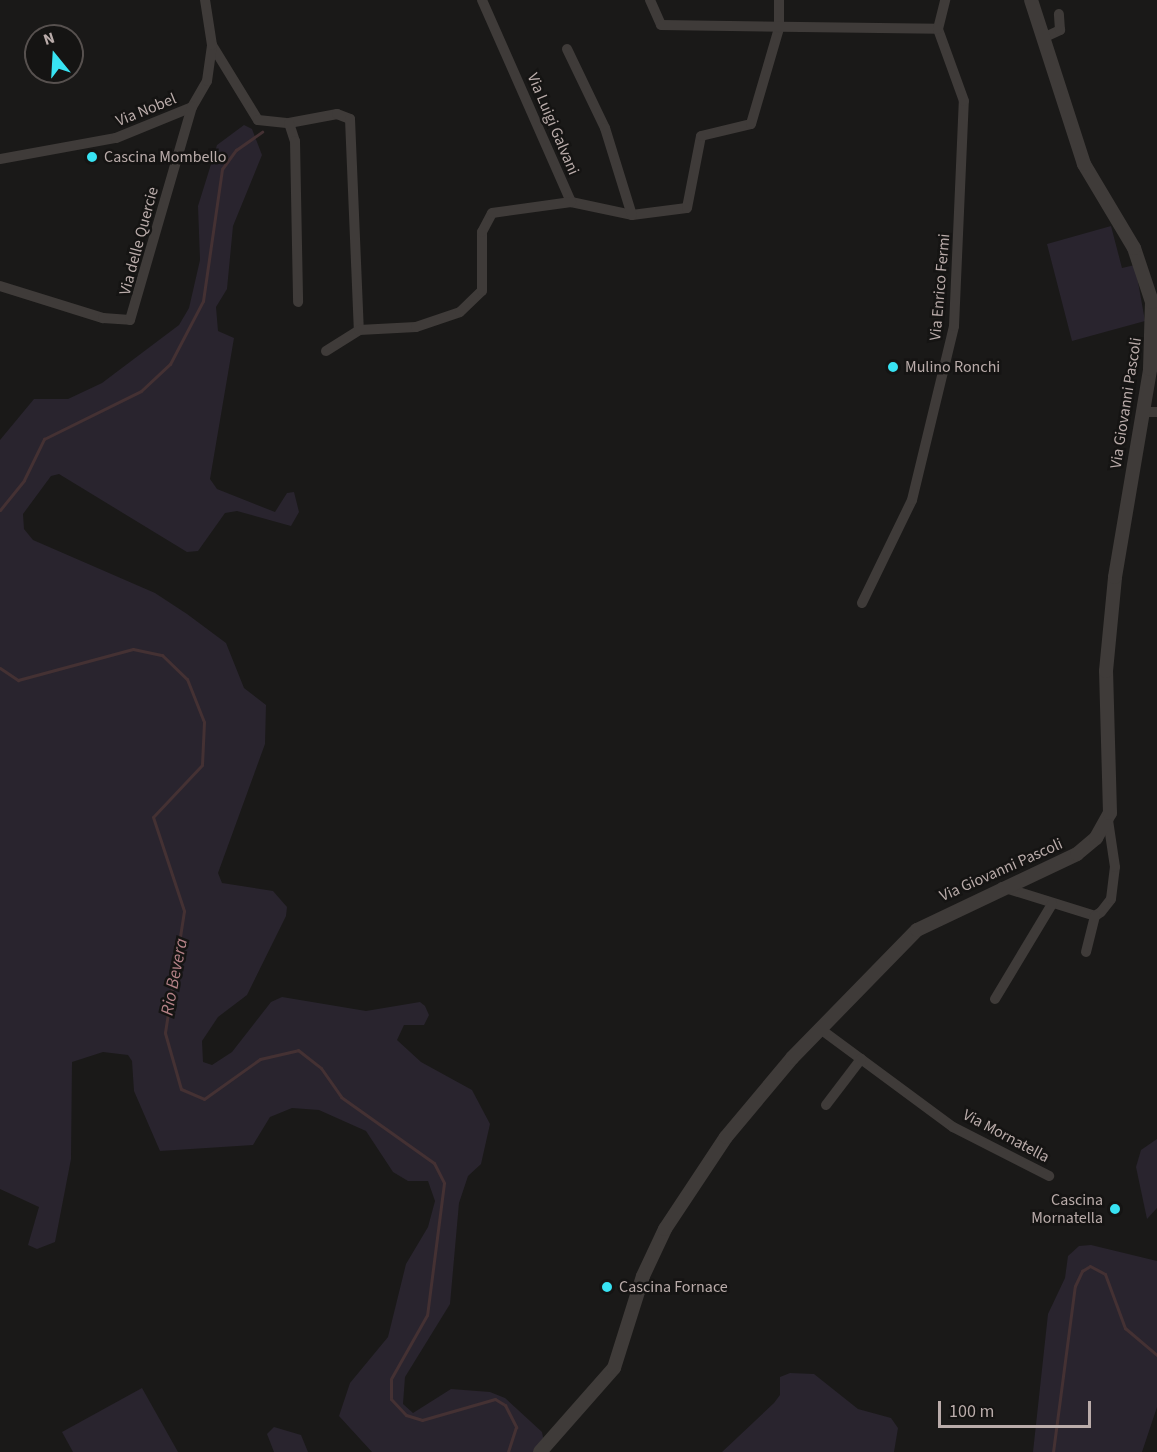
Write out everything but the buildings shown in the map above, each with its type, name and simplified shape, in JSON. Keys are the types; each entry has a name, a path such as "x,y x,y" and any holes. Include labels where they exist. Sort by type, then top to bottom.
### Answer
{"street":[{"name":"Via Nobel","path":"0,159 116,138 192,107 207,81 212,45 205,0"},
{"name":"Via Luigi Galvani","path":"482,0 571,202"},
{"path":"650,0 661,25 938,29 945,0"},
{"path":"326,351 359,330 416,327 460,312 482,291 482,232 492,213 571,202 632,215 687,208 696,142 710,131 751,124 779,28 779,0"},
{"name":"Via Giovanni Pascoli","path":"547,1450 614,1368 648,1262 694,1182 819,1028 917,930 1002,887 1077,854 1108,820 1113,777 1108,650 1150,412 1153,335 1148,280 1084,164 1031,0"},
{"path":"1043,38 1060,30 1059,14"},
{"name":"Via Enrico Fermi","path":"862,603 912,500 954,326 964,101 938,29"},
{"path":"212,45 258,120 289,123 337,114 350,119 359,330"},
{"path":"567,49 605,128 632,215"},
{"name":"Via delle Quercie","path":"0,286 103,318 130,320 192,107"},
{"path":"289,123 295,141 298,302"},
{"path":"1086,952 1095,916 1106,907 1113,890 1113,837 1108,820"},
{"path":"1002,887 1095,916"},
{"path":"995,999 1052,904"},
{"name":"Via Mornatella","path":"819,1028 954,1127 1049,1176"},
{"path":"826,1105 861,1059"}],"shaded area":[{"path":"244,125 252,129 262,155 233,226 227,289 216,307 218,331 234,338 210,479 217,489 275,512 287,493 294,492 299,512 291,526 237,511 225,513 198,551 187,552 59,474 51,476 23,514 24,529 33,540 155,593 187,614 226,643 244,688 266,705 265,744 218,873 222,883 273,891 287,907 286,916 247,995 218,1017 202,1041 203,1062 212,1065 232,1052 271,1002 282,997 366,1011 420,1002 425,1006 429,1015 424,1025 404,1025 397,1040 421,1062 472,1090 490,1124 481,1164 468,1176 459,1203 450,1304 405,1377 403,1404 413,1413 451,1389 490,1392 505,1398 542,1432 544,1442 535,1452 372,1452 339,1416 350,1383 388,1337 406,1264 428,1227 435,1201 428,1181 408,1181 393,1172 366,1131 319,1110 292,1108 270,1117 253,1145 160,1151 134,1091 132,1061 128,1055 103,1052 72,1062 71,1159 55,1242 37,1249 28,1245 39,1207 0,1189 0,440 34,399 68,399 102,383 179,325 189,308 200,260 198,206 217,145"},
{"path":"1111,226 1122,268 1135,265 1145,321 1072,341 1047,244"},
{"path":"1157,1139 1157,1208 1147,1219 1136,1167 1141,1150"},
{"path":"1091,1245 1157,1261 1157,1407 1142,1452 1033,1452 1048,1314 1065,1278 1068,1256 1079,1246"},
{"path":"790,1373 814,1374 858,1409 891,1418 898,1428 894,1452 722,1452 774,1403 780,1395 780,1377"},
{"path":"142,1388 178,1452 73,1452 62,1432"},
{"path":"274,1427 301,1435 308,1452 274,1452 267,1434"}],"waterway":[{"path":"0,510 24,480 44,439 141,391 170,364 203,301 222,169 236,150 262,132"},
{"name":"Rio Bevera","path":"0,668 18,680 133,649 162,655 187,679 204,722 202,765 153,817 184,911 165,1033 181,1089 204,1099 260,1059 298,1050 321,1068 341,1097 434,1163 444,1183 427,1315 391,1379 391,1399 406,1415 422,1420 495,1399 505,1405 516,1427 508,1452"},
{"path":"1053,1452 1075,1286 1082,1271 1090,1266 1105,1274 1125,1328 1157,1355"}],"place":[{"name":"Cascina Mombello","path":"92,157"},
{"name":"Mulino Ronchi","path":"893,367"},
{"name":"Cascina Mornatella","path":"1115,1209"},
{"name":"Cascina Fornace","path":"607,1287"}]}
